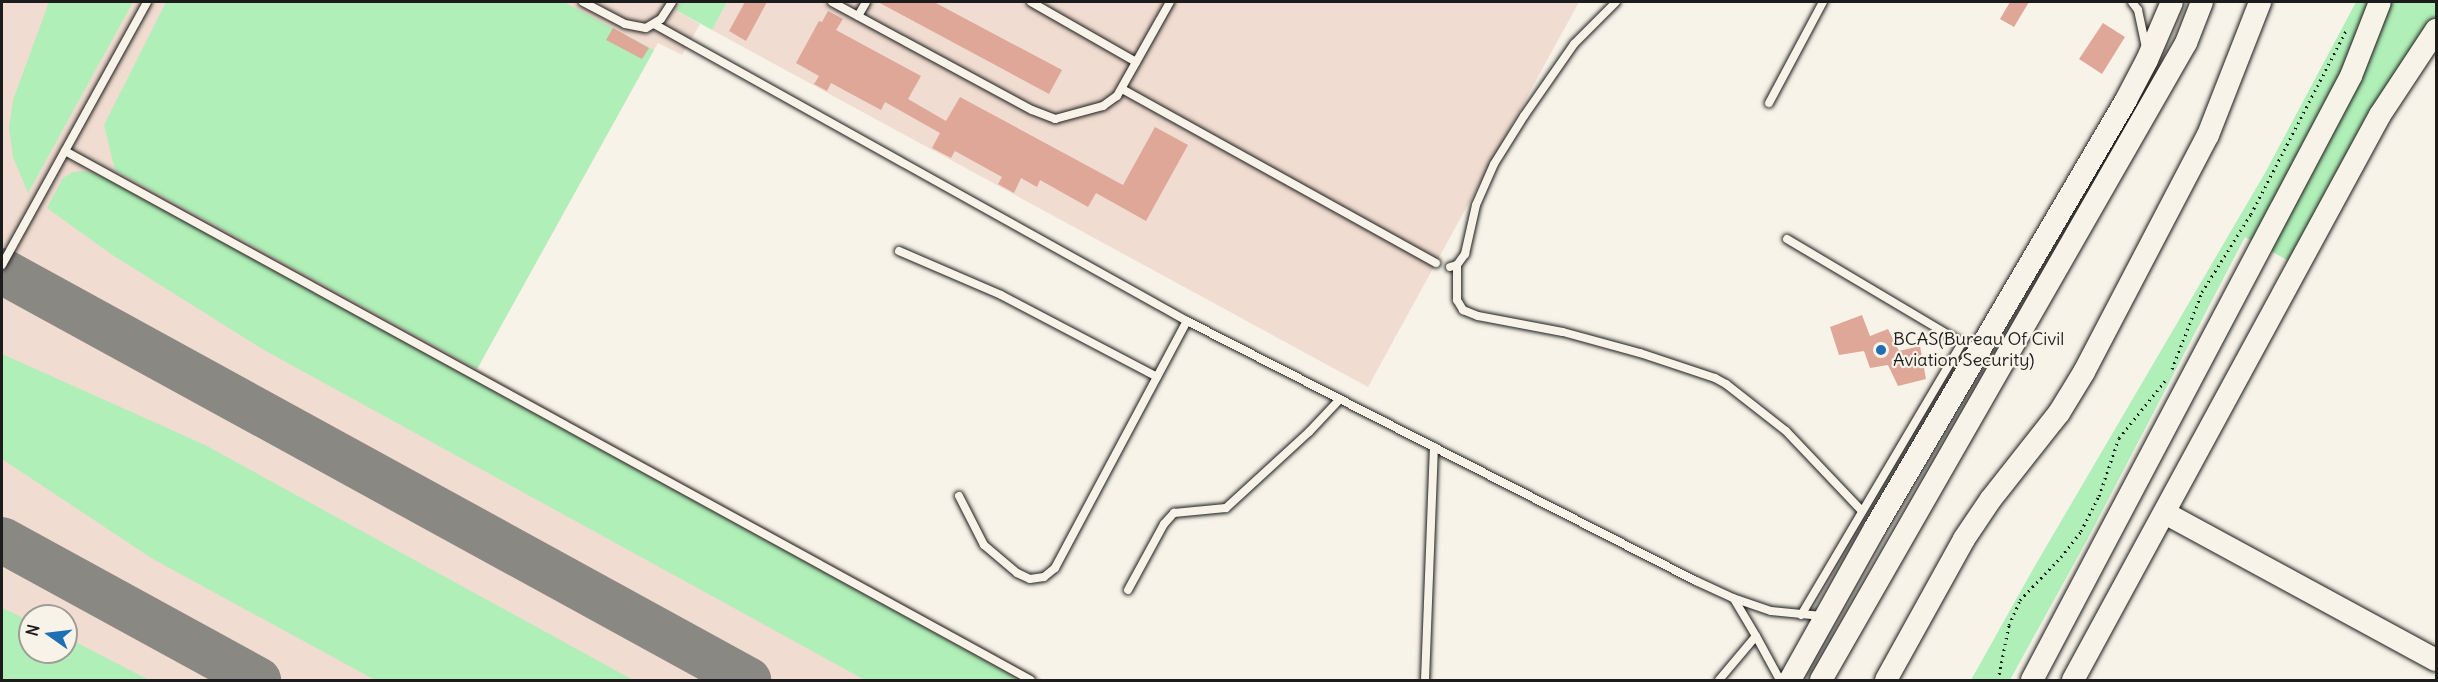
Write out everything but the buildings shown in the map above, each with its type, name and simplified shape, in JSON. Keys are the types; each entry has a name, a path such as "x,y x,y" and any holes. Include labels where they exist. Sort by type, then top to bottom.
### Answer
{"main road":[{"path":"1790,681 2147,60 2172,2"},
{"path":"1821,681 2186,43 2202,2"},
{"path":"1886,681 1964,539 1991,499 2059,413 2084,372 2208,135 2259,2"},
{"path":"2032,681 2351,76 2380,2"},
{"path":"2073,681 2380,115 2436,30"},
{"path":"2164,513 2436,660"}],"lane":[{"path":"2,265 147,2"},
{"path":"583,2 636,28 646,28 654,24 672,2"},
{"path":"832,2 1044,116 1054,119 1111,102 1122,89 1170,2"},
{"path":"858,16 866,2"},
{"path":"1031,2 1136,62"},
{"path":"1616,2 1574,44 1494,164 1476,205 1465,254 1454,266 1457,300 1463,309 1470,313 1563,332 1629,350 1720,381 1786,431 1861,510"},
{"path":"1769,103 1823,2"},
{"path":"2132,2 2138,10 2142,24 2147,60"},
{"path":"654,24 1187,321 1434,447 1733,598 1771,611 1826,616"},
{"path":"1122,89 1436,263"},
{"path":"66,151 1031,681"},
{"path":"1787,239 1962,343 1861,510 1801,615"},
{"path":"899,251 1001,295 1157,377"},
{"path":"959,495 984,545 1017,573 1029,579 1044,577 1055,568 1187,321"},
{"path":"1128,590 1164,524 1174,513 1226,508 1309,432 1340,399"},
{"path":"1425,681 1434,447"},
{"path":"1733,598 1780,681"},
{"path":"1719,681 1756,636"}],"path":[{"path":"1998,681 2009,625 2020,600 2061,557 2088,520 2099,496 2119,438 2168,377 2202,292 2251,214 2348,27"}],"shaded area":[{"path":"2,2 681,2 676,10 700,24 682,55 658,43 477,369 1044,680 2,680"},
{"path":"727,2 1579,2 1368,387 712,30"}],"green space":[{"path":"49,2 133,2 28,193 13,157 9,128 13,100"},
{"path":"166,2 564,2 654,50 477,369 115,170 104,125"},
{"path":"681,2 727,2 712,30 676,10"},
{"path":"2356,2 2436,2 2436,15 2387,92 2289,261 2245,237 2087,540 2010,680 1971,680 2036,564 2265,173"},
{"path":"85,171 99,175 1020,680 865,680 264,350 111,254 47,208 63,178 73,172"},
{"path":"2,354 205,445 633,680 375,680 153,559 2,459"},
{"path":"2,608 18,615 18,664 78,664 78,643 149,680 2,680"}],"taxiway":[{"path":"2,271 748,680"},
{"path":"2,540 258,680"}],"place":[{"name":"BCAS(Bureau Of Civil Aviation Security)","path":"1881,350"}]}
